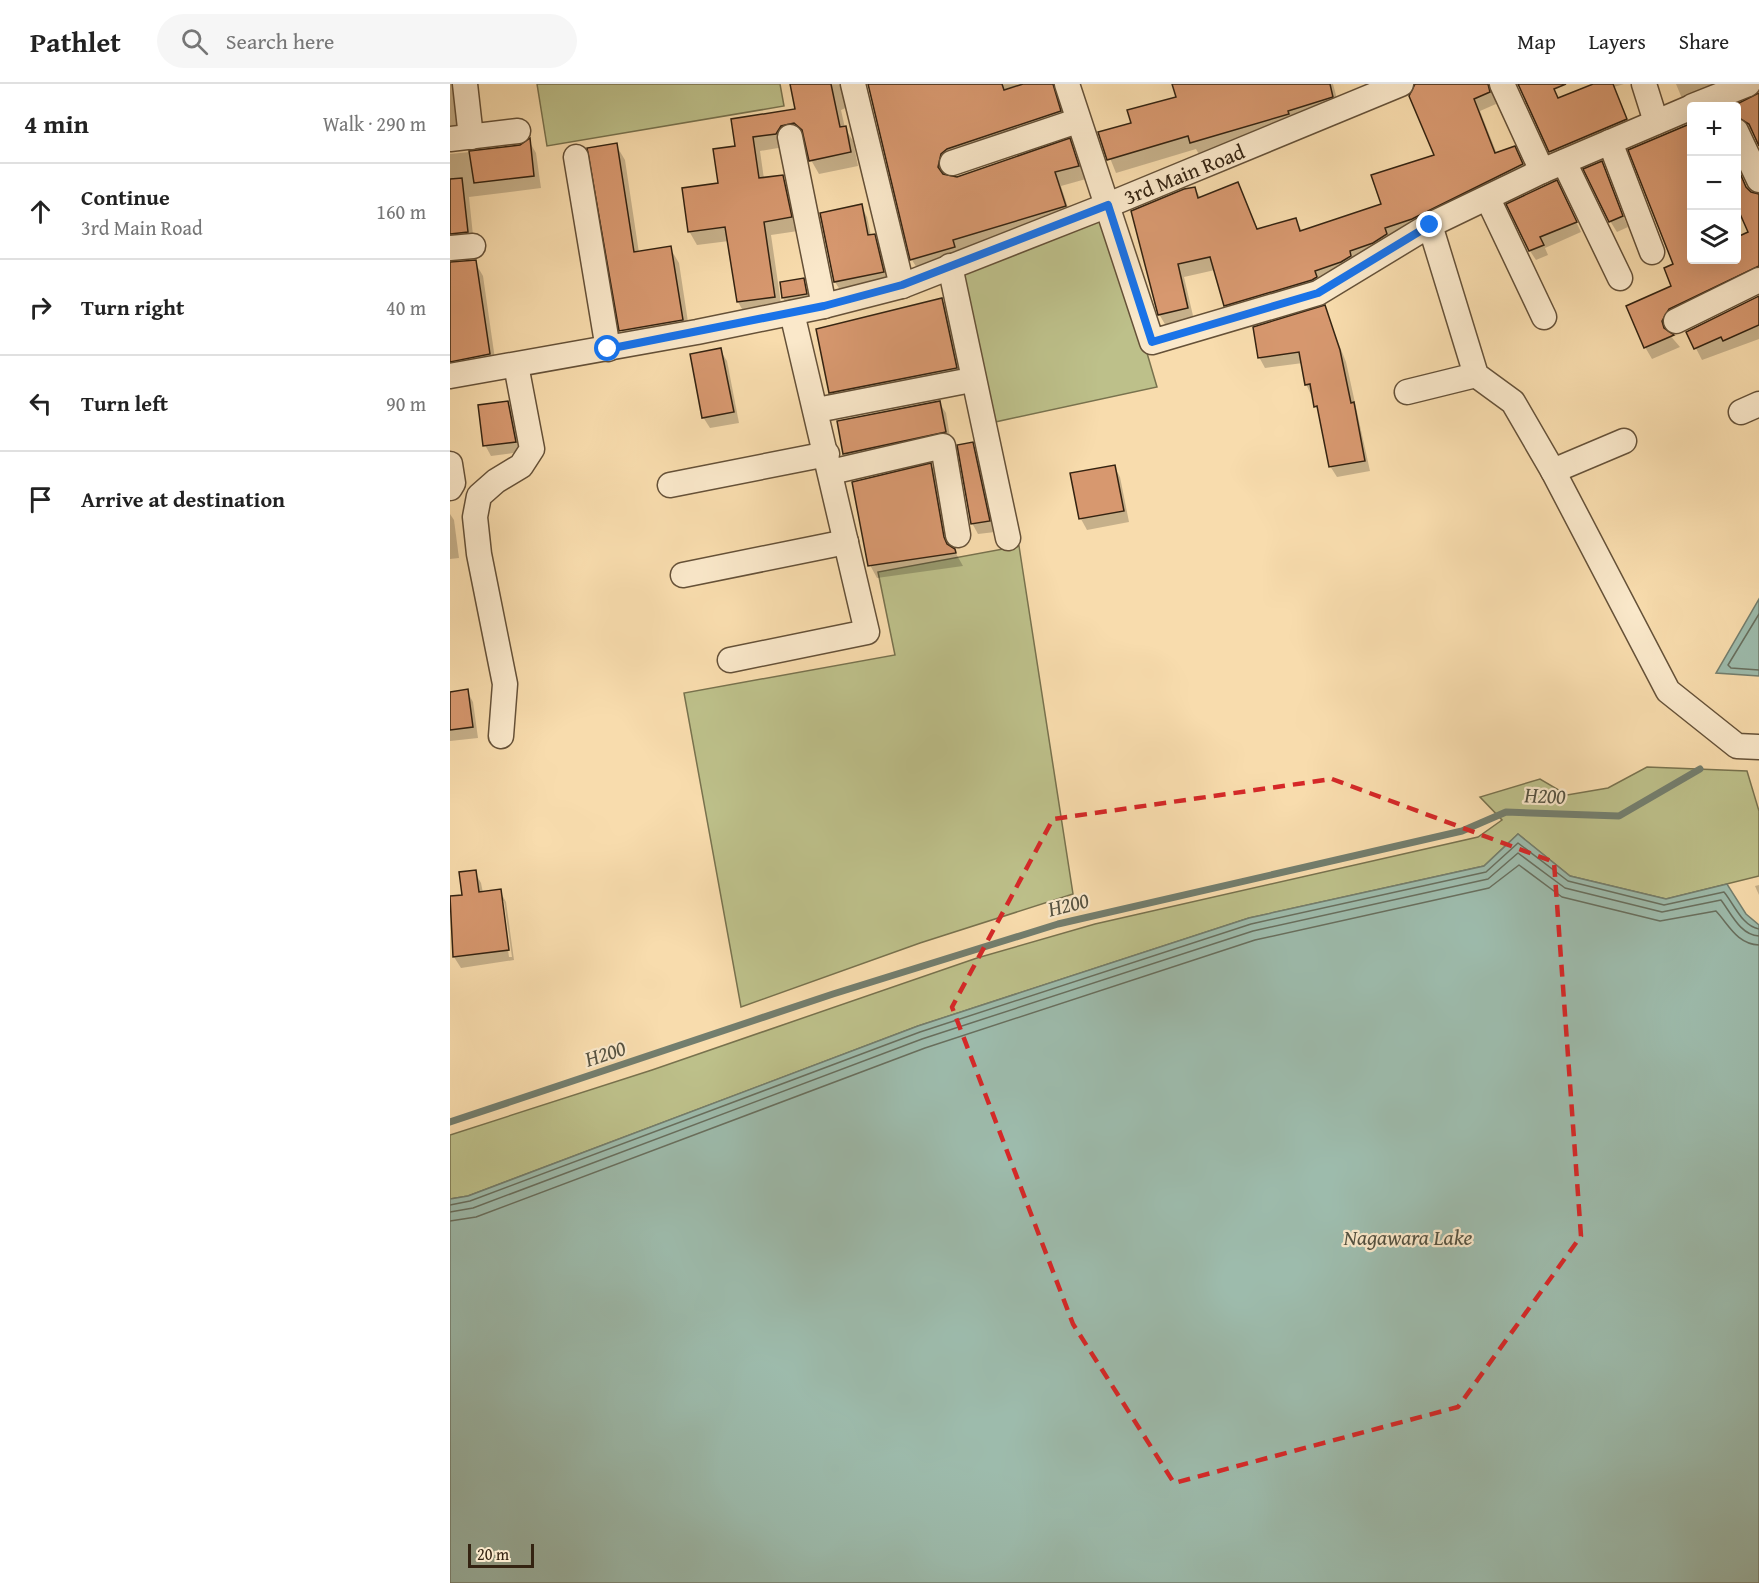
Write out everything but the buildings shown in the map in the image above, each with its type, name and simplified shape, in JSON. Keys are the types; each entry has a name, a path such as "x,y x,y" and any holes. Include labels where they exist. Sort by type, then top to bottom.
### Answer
{"street":[{"path":"465,84 460,138 518,131"},
{"path":"854,84 902,285"},
{"path":"1067,84 1077,122 1108,205 1152,342 1318,293 1430,225 1553,166 1687,109"},
{"name":"3rd Main Road","path":"450,376 608,349 792,313 902,285 1108,205 1356,93 1401,84"},
{"path":"1502,84 1620,278"},
{"path":"1644,84 1656,122"},
{"path":"1723,101 1748,84"},
{"path":"951,163 1077,122"},
{"path":"790,136 824,306"},
{"path":"1741,140 1759,180"},
{"path":"1610,142 1652,252"},
{"path":"576,157 608,349"},
{"path":"1488,199 1544,317"},
{"path":"1430,225 1476,375 1513,402 1553,471 1668,691 1737,746 1759,747"},
{"path":"950,266 1008,538"},
{"path":"1676,321 1759,280"},
{"path":"730,660 867,632 817,410 792,313"},
{"path":"501,736 505,684 479,554 475,517 479,496 496,481 521,466 532,449 516,365"},
{"path":"1407,392 1476,375"},
{"path":"817,410 961,382"},
{"path":"1553,471 1624,441"},
{"path":"670,485 943,446 958,535"},
{"path":"450,464 453,483 450,488"},
{"path":"684,575 846,542"}],"highlighted area":[{"path":"1332,779 1554,862 1581,1236 1458,1407 1174,1483 1073,1324 952,1007 1053,819"}],"green space":[{"path":"537,84 780,84 784,106 547,146"},
{"path":"1106,214 1157,387 995,422 958,271"},
{"path":"1019,546 1073,894 920,943 741,1007 684,693 895,655 878,572"},
{"path":"1647,767 1747,771 1759,811 1759,876 1666,899 1570,876 1518,834 1484,866 1249,918 918,1026 468,1196 450,1199 450,1135 652,1070 977,958 1095,924 1478,837 1502,820 1480,797 1540,779 1567,795 1608,788"}],"water":[{"path":"1759,599 1759,676 1716,673"},
{"name":"Nagawara Lake","path":"1518,834 1570,876 1666,899 1727,884 1746,914 1759,925 1759,1583 450,1583 450,1199 468,1196 918,1026 1249,918 1484,866"}],"waterway":[{"name":"H200","path":"450,1122 833,994 1058,924 1462,831 1506,812 1619,816 1700,769"}],"route":[{"path":"608,349 824,306 902,285 1108,205 1152,342 1318,293 1430,225"}]}
